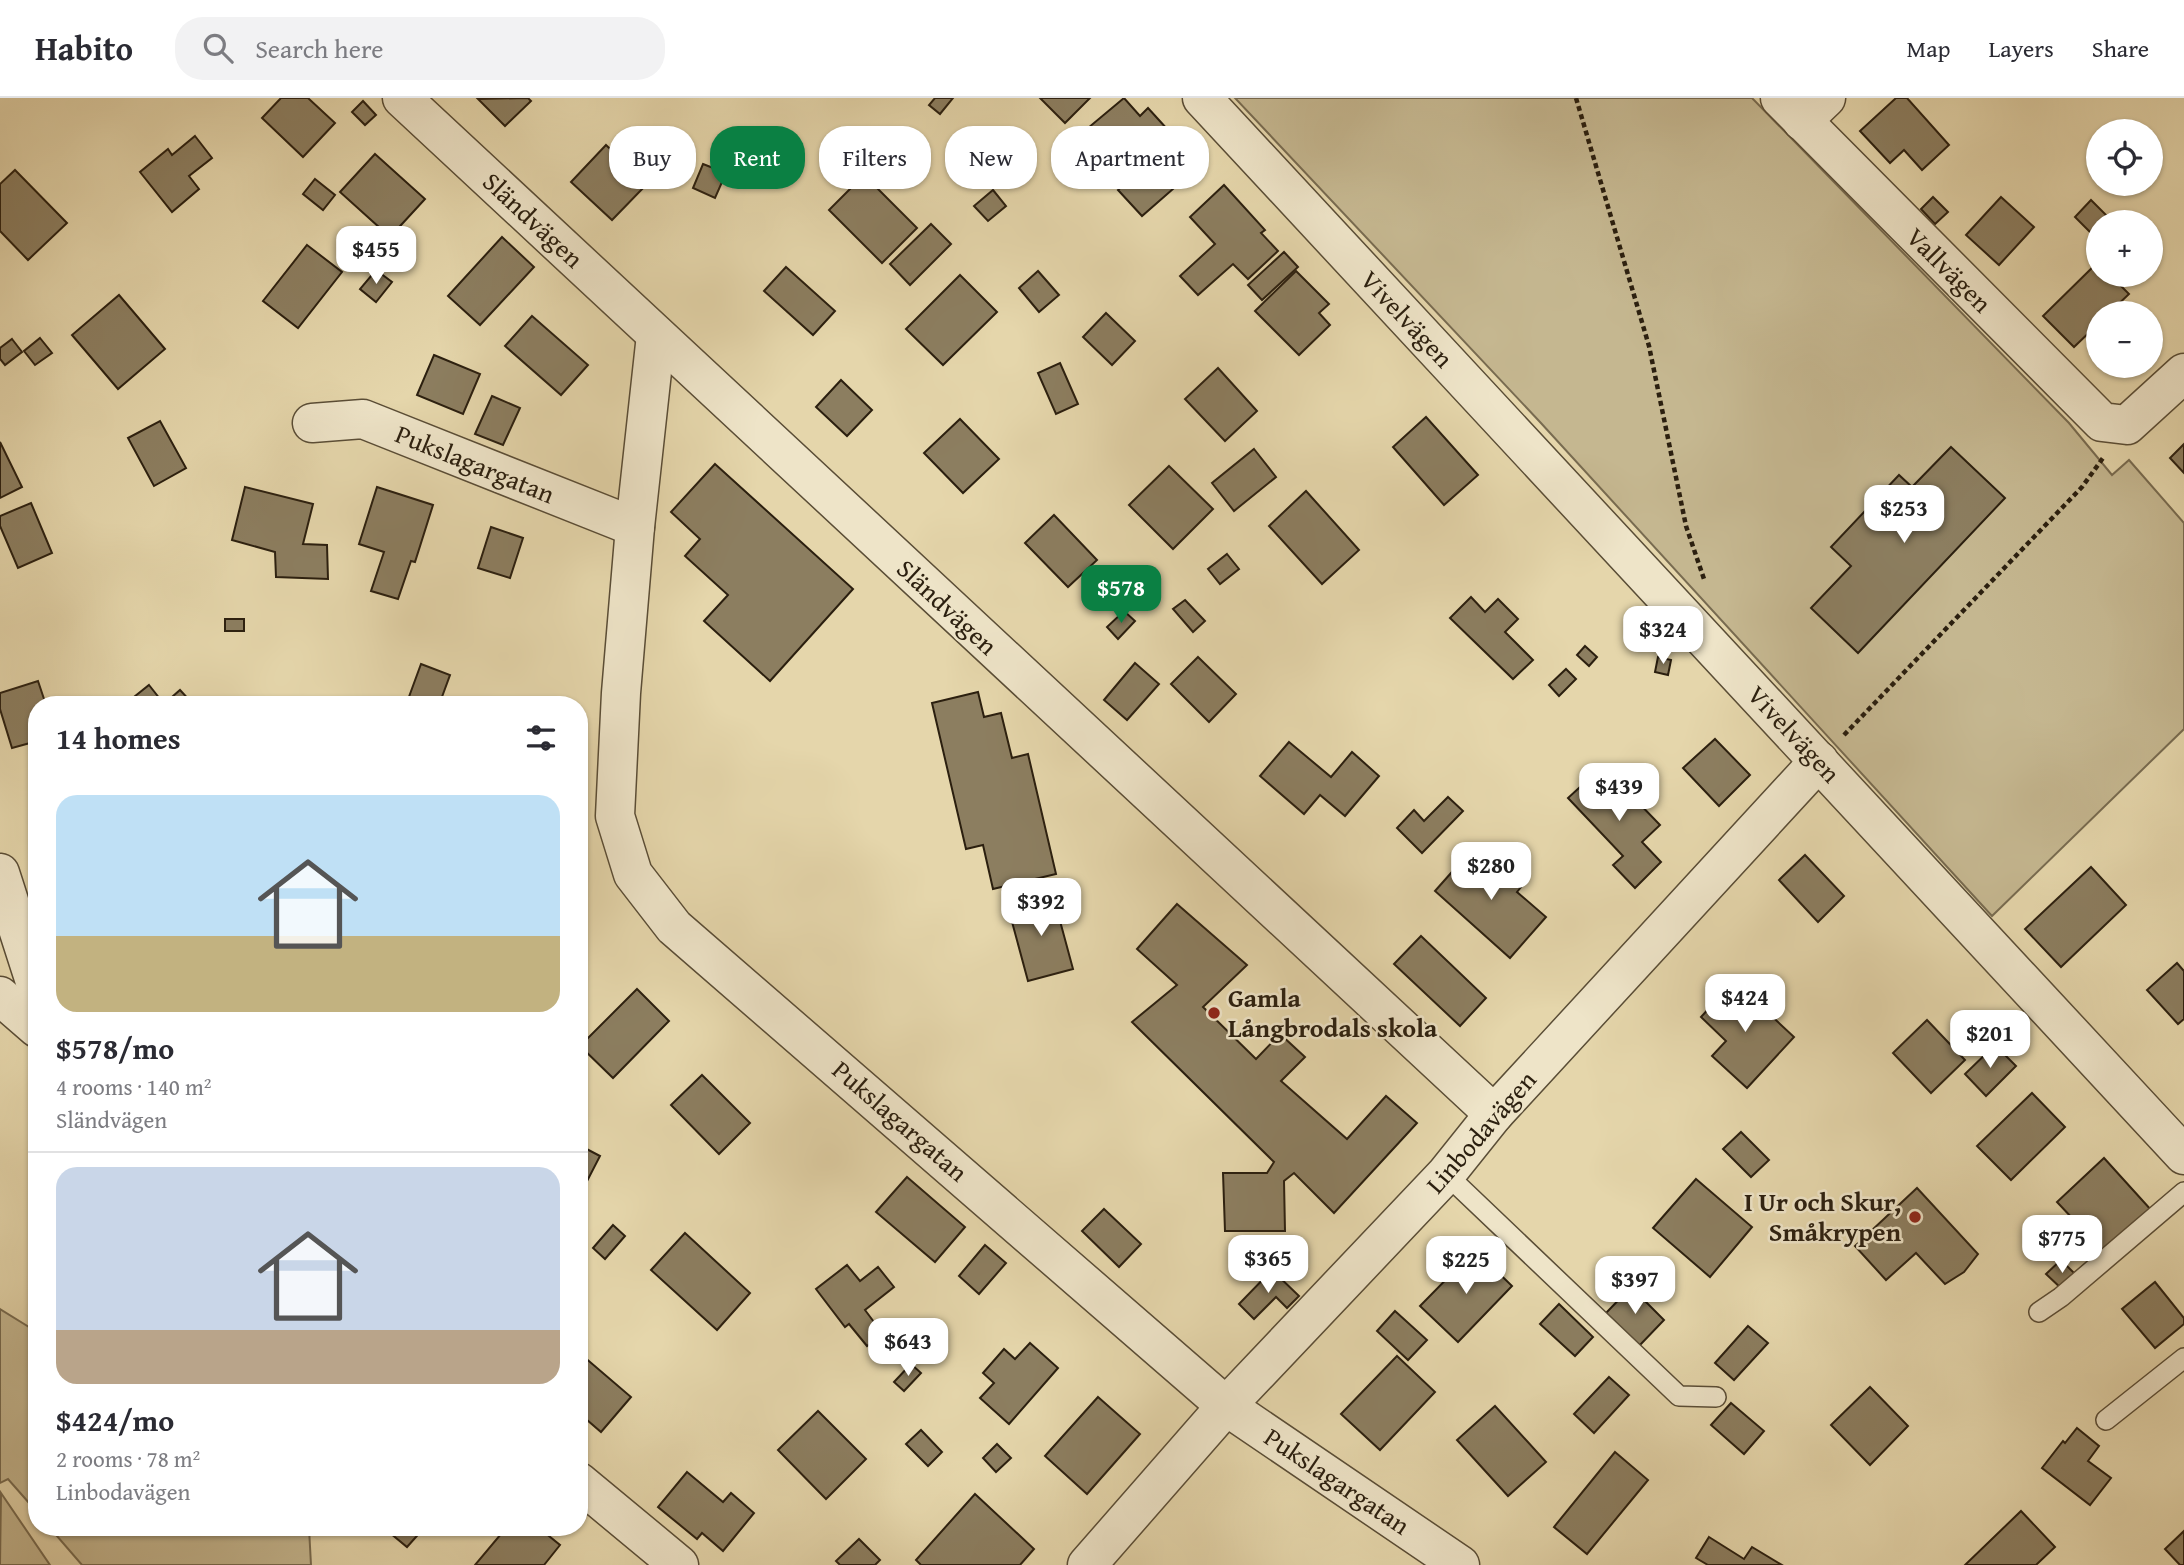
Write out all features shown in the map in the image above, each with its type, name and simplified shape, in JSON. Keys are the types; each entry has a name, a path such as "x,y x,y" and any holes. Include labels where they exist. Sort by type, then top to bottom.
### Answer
{"street":[{"name":"Sländvägen","path":"402,98 1494,1114"},
{"name":"Vivelvägen","path":"1202,98 2184,1155"},
{"name":"Vallvägen","path":"1803,106 2102,422 2127,425"},
{"name":"Pukslagargatan","path":"656,335 635,527 621,692 615,816 632,874 674,927 1226,1405 1460,1565"},
{"path":"2127,425 2184,373"},
{"name":"Pukslagargatan","path":"312,423 363,419 635,527"},
{"name":"Linbodavägen","path":"1087,1565 1226,1405 1446,1174 1494,1114 1819,761"},
{"path":"0,873 28,960"},
{"path":"0,996 28,1020"},
{"path":"588,1489 679,1565"}],"lane":[{"path":"1446,1174 1679,1396 1716,1396"},
{"path":"2039,1312 2184,1192"},
{"path":"2106,1420 2184,1358"}],"path":[{"path":"1576,98 1649,346 1686,526 1706,584"},
{"path":"1819,761 2082,487 2127,425"}],"shaded area":[{"path":"1235,98 1752,98 2069,423 2112,475 2129,460 2184,523 2184,729 1992,916 1540,422"},
{"path":"0,1309 28,1326 28,1502 8,1479 0,1483"},
{"path":"1,1493 50,1565 0,1565"},
{"path":"57,1536 309,1536 311,1565 82,1565"}],"building":[{"path":"281,98 308,98 335,123 303,157 262,118"},
{"path":"528,98 531,101 505,126 478,99"},
{"path":"935,98 953,98 940,114 929,105"},
{"path":"1040,98 1090,98 1065,123"},
{"path":"1124,98 1140,116 1148,108 1164,126 1090,126"},
{"path":"1896,98 1907,98 1949,145 1922,170 1904,150 1890,163 1860,131"},
{"path":"363,101 376,115 365,125 352,112"},
{"path":"195,136 212,158 189,176 199,189 172,212 140,172 168,149 172,155"},
{"path":"606,145 609,148 609,189 642,189 612,220 571,182"},
{"path":"375,154 425,199 390,237 340,192"},
{"path":"703,164 710,167 710,189 719,189 715,198 695,189"},
{"path":"15,170 67,223 28,260 0,231 0,184"},
{"path":"315,179 335,195 323,210 303,194"},
{"path":"1224,185 1265,230 1261,233 1278,251 1248,279 1233,264 1198,295 1180,276 1215,244 1190,217"},
{"path":"850,189 878,189 917,228 882,263 829,210"},
{"path":"1119,189 1173,189 1142,216"},
{"path":"993,190 1006,206 988,221 974,206"},
{"path":"1933,197 1948,212 1935,224 1921,209"},
{"path":"2001,197 2034,227 1999,265 1966,235"},
{"path":"2091,200 2101,210 2086,210 2086,228 2075,217"},
{"path":"931,224 951,244 910,285 890,264"},
{"path":"502,237 534,267 480,325 448,296"},
{"path":"307,245 342,272 298,328 263,301"},
{"path":"1284,252 1298,267 1262,300 1248,285"},
{"path":"786,267 835,311 813,335 764,291"},
{"path":"376,270 392,282 376,302 360,289"},
{"path":"1038,271 1059,295 1039,312 1019,288"},
{"path":"1296,271 1329,304 1319,313 1330,325 1299,355 1255,311"},
{"path":"2086,274 2086,287 2122,287 2129,294 2122,301 2086,301 2086,336 2074,347 2043,316"},
{"path":"960,275 997,312 943,365 906,329"},
{"path":"119,295 165,349 118,389 72,335"},
{"path":"1106,313 1135,341 1112,365 1083,337"},
{"path":"532,316 588,365 561,395 505,346"},
{"path":"40,338 52,353 35,365 24,351"},
{"path":"12,339 22,352 5,365 0,359 0,348"},
{"path":"434,355 480,374 463,414 417,395"},
{"path":"1060,363 1078,404 1056,414 1038,373"},
{"path":"1218,368 1257,411 1225,441 1185,399"},
{"path":"841,380 872,410 847,436 816,407"},
{"path":"492,396 520,408 503,445 475,434"},
{"path":"1426,417 1478,475 1444,505 1393,447"},
{"path":"960,419 999,459 963,493 924,453"},
{"path":"160,421 186,468 154,486 128,438"},
{"path":"0,442 22,487 0,498"},
{"path":"2184,444 2184,473 2170,458"},
{"path":"1951,447 2005,498 1858,653 1811,608 1851,566 1831,547 1899,475 1912,487"},
{"path":"1254,449 1276,477 1234,511 1212,483"},
{"path":"715,464 853,589 770,681 704,621 728,595 685,556 700,539 671,512"},
{"path":"1169,466 1213,509 1173,549 1129,505"},
{"path":"245,487 313,504 303,544 327,545 328,579 276,577 275,552 232,540"},
{"path":"377,487 433,505 415,562 411,561 398,599 371,591 384,552 359,544"},
{"path":"1306,491 1359,550 1322,584 1269,526"},
{"path":"31,503 52,553 18,568 0,526 0,516"},
{"path":"1054,515 1097,560 1068,587 1025,543"},
{"path":"491,527 523,538 510,578 478,568"},
{"path":"1227,554 1239,569 1220,584 1208,569"},
{"path":"1471,597 1485,612 1498,599 1518,619 1505,632 1533,660 1513,679 1450,618"},
{"path":"1185,600 1205,621 1193,632 1173,609"},
{"path":"1124,611 1135,621 1118,639 1107,627"},
{"path":"225,619 244,619 244,631 225,631"},
{"path":"1585,646 1597,657 1589,666 1577,655"},
{"path":"1198,657 1236,694 1209,722 1171,684"},
{"path":"1658,657 1671,660 1668,675 1655,672"},
{"path":"1135,663 1159,684 1127,720 1104,700"},
{"path":"421,664 450,675 442,696 409,696"},
{"path":"1566,669 1576,679 1559,696 1549,685"},
{"path":"38,681 43,696 28,696 28,744 12,748 0,709 0,693"},
{"path":"149,685 158,696 135,696"},
{"path":"180,690 186,696 173,696"},
{"path":"978,692 984,717 1001,713 1012,758 1028,754 1056,874 993,889 983,845 966,849 932,703"},
{"path":"1715,739 1750,775 1719,806 1683,768"},
{"path":"1289,742 1331,777 1352,752 1379,776 1345,816 1320,795 1304,814 1260,776"},
{"path":"1603,766 1660,825 1642,842 1661,862 1635,888 1613,865 1623,856 1568,798"},
{"path":"1448,797 1463,811 1422,853 1397,828 1414,810 1424,821"},
{"path":"1475,846 1521,887 1517,892 1546,917 1510,958 1435,891"},
{"path":"1805,855 1844,896 1818,922 1779,880"},
{"path":"2091,867 2126,905 2061,967 2025,929"},
{"path":"1053,895 1073,969 1028,981 1008,907"},
{"path":"1177,904 1247,965 1203,1007 1256,1059 1280,1034 1305,1057 1281,1081 1347,1139 1386,1096 1417,1123 1334,1213 1294,1173 1284,1181 1285,1231 1225,1231 1223,1173 1267,1173 1274,1162 1132,1022 1177,985 1137,949"},
{"path":"1421,936 1486,998 1460,1026 1394,964"},
{"path":"2177,963 2184,971 2184,1019 2178,1024 2147,990"},
{"path":"1734,981 1794,1037 1747,1088 1712,1056 1726,1041 1701,1017"},
{"path":"637,989 669,1021 613,1078 588,1054 588,1038"},
{"path":"1927,1020 1965,1060 1931,1093 1893,1053"},
{"path":"1995,1045 2016,1066 1986,1096 1965,1074"},
{"path":"702,1075 750,1123 719,1154 671,1105"},
{"path":"2032,1093 2065,1127 2011,1180 1977,1146"},
{"path":"1741,1132 1769,1160 1751,1177 1723,1149"},
{"path":"588,1150 600,1156 588,1179"},
{"path":"2104,1158 2152,1211 2106,1254 2057,1202"},
{"path":"907,1177 965,1227 935,1262 876,1212"},
{"path":"1696,1179 1752,1227 1710,1277 1653,1228"},
{"name":"I Ur och Skur, Småkrypen","path":"1917,1188 1978,1254 1964,1272 1945,1284 1916,1253 1886,1280 1855,1246"},
{"path":"1104,1209 1141,1244 1119,1267 1082,1231"},
{"path":"613,1225 625,1236 605,1259 593,1248"},
{"path":"685,1233 750,1293 717,1330 651,1270"},
{"path":"985,1245 1006,1263 979,1294 959,1276"},
{"path":"1475,1250 1512,1286 1458,1342 1420,1306"},
{"path":"2061,1260 2077,1276 2063,1290 2046,1274"},
{"path":"847,1265 860,1281 878,1267 894,1287 865,1310 883,1334 867,1346 849,1324 845,1327 816,1289"},
{"path":"1272,1270 1299,1296 1287,1308 1276,1297 1254,1319 1239,1304"},
{"path":"2155,1282 2184,1318 2184,1324 2155,1348 2122,1309"},
{"path":"1631,1287 1664,1320 1639,1346 1606,1313"},
{"path":"1559,1304 1593,1337 1575,1356 1540,1324"},
{"path":"1395,1311 1427,1340 1408,1360 1377,1331"},
{"path":"1748,1326 1768,1343 1734,1380 1715,1363"},
{"path":"1030,1343 1058,1368 1009,1424 980,1398 994,1383 983,1373 1004,1349 1015,1359"},
{"path":"1397,1356 1435,1392 1380,1450 1341,1414"},
{"path":"588,1360 631,1397 601,1432 588,1421"},
{"path":"911,1364 921,1373 904,1391 894,1382"},
{"path":"1609,1377 1629,1395 1594,1433 1574,1414"},
{"path":"1870,1387 1908,1426 1870,1465 1831,1425"},
{"path":"1098,1397 1140,1434 1087,1494 1045,1456"},
{"path":"1731,1403 1764,1431 1744,1454 1711,1425"},
{"path":"1495,1406 1546,1462 1508,1496 1457,1440"},
{"path":"818,1411 866,1459 826,1499 778,1450"},
{"path":"2077,1428 2099,1446 2088,1461 2111,1478 2090,1505 2042,1468"},
{"path":"921,1430 942,1452 928,1466 906,1444"},
{"path":"997,1444 1011,1458 996,1472 983,1458"},
{"path":"1615,1452 1648,1480 1587,1554 1554,1527"},
{"path":"687,1472 723,1502 731,1493 754,1513 723,1551 702,1533 697,1539 658,1507"},
{"path":"975,1494 1034,1549 1020,1565 921,1565 916,1560"},
{"path":"2021,1511 2055,1547 2036,1565 1965,1565"},
{"path":"2184,1531 2184,1565 2180,1565 2165,1549"},
{"path":"394,1536 417,1536 407,1547"},
{"path":"499,1536 549,1536 560,1545 544,1565 475,1565"},
{"path":"1709,1537 1744,1559 1752,1547 1782,1565 1708,1565 1696,1558"},
{"path":"859,1539 880,1560 875,1565 840,1565 836,1561"}],"place":[{"name":"Gamla Långbrodals skola","path":"1214,1013"},
{"name":"I Ur och Skur, Småkrypen","path":"1915,1217"}]}
